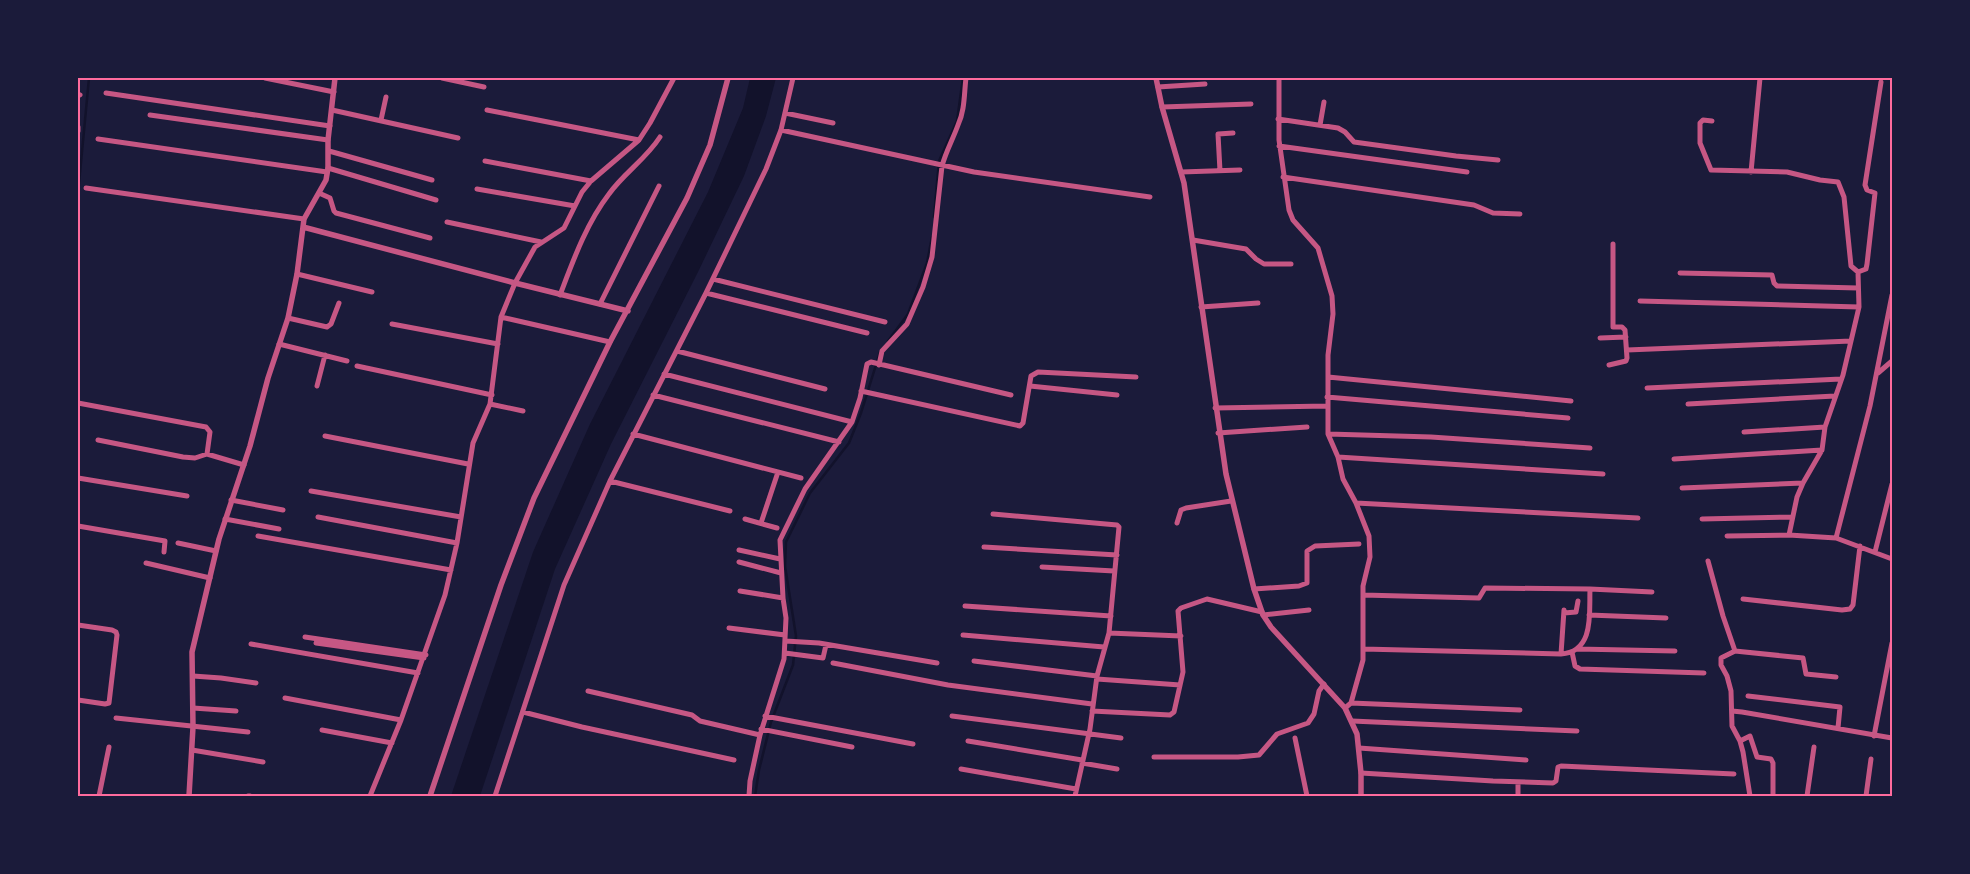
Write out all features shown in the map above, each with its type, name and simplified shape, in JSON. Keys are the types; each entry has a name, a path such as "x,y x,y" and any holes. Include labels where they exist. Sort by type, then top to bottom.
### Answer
{"street":[{"path":"265,78 334,92"},
{"path":"189,796 193,727 192,652 225,519 244,465 288,318 297,274 304,219 319,192 328,170 328,140 335,78"},
{"path":"442,78 484,87"},
{"path":"370,796 402,720 445,594 457,543 472,443 490,404 501,317 515,283 529,255 541,242 564,228 582,192 639,140 674,78"},
{"path":"430,796 501,585 534,498 610,342 687,198 710,145 728,78"},
{"path":"495,796 564,585 610,481 713,279 766,169 781,130 793,78"},
{"path":"878,364 882,351 907,324 923,286 932,257 939,165 963,110 966,78"},
{"path":"1156,78 1162,107 1181,172 1193,240 1218,433 1232,501 1254,589 1262,614 1282,639 1345,708 1352,721 1357,734 1359,748 1361,796"},
{"path":"1279,78 1279,146 1289,210 1293,220 1318,248 1332,296 1333,314 1329,342 1326,406 1328,434 1338,457 1343,478 1366,526 1370,546 1363,595 1361,672 1351,703 1345,708"},
{"path":"1751,172 1760,78"},
{"path":"1858,272 1866,269 1867,264 1875,193 1867,190 1865,185 1881,82"},
{"path":"1158,87 1205,84"},
{"path":"106,93 330,126"},
{"path":"381,120 386,98"},
{"path":"1320,125 1324,102"},
{"path":"1162,107 1251,104"},
{"path":"332,110 458,138"},
{"path":"487,110 639,140"},
{"path":"785,113 834,123"},
{"path":"150,115 328,140"},
{"path":"1278,119 1338,128 1345,132 1354,142 1498,160"},
{"path":"1712,121 1703,120 1700,123 1700,143 1710,168 1714,171 1787,172 1820,180 1838,182 1844,197 1851,266 1858,272 1859,307 1851,341 1825,427 1822,450 1803,483 1792,517 1789,535"},
{"path":"78,126 78,131"},
{"path":"781,130 939,165 999,176 1150,197"},
{"path":"1220,170 1218,134 1233,134"},
{"path":"560,295 576,254 608,194 652,150 660,137"},
{"path":"98,139 328,170 436,200"},
{"path":"1279,146 1466,172"},
{"path":"329,151 432,180"},
{"path":"485,161 591,182"},
{"path":"1181,172 1240,170"},
{"path":"1283,177 1474,205 1492,214 1520,214"},
{"path":"600,304 659,186"},
{"path":"86,188 304,219"},
{"path":"477,189 575,206"},
{"path":"319,192 330,198 336,213 430,238"},
{"path":"448,222 541,242"},
{"path":"303,227 560,295 628,311"},
{"path":"1193,240 1246,249 1264,264 1291,264"},
{"path":"1609,365 1626,361 1627,350 1625,330 1622,327 1613,327 1613,244"},
{"path":"1680,273 1772,275 1777,286 1858,288"},
{"path":"297,274 372,292"},
{"path":"713,279 885,322"},
{"path":"706,293 867,333"},
{"path":"1836,538 1878,373 1892,295"},
{"path":"1640,301 1859,307"},
{"path":"288,318 327,327 331,324 338,303"},
{"path":"1202,307 1258,303"},
{"path":"501,317 610,342"},
{"path":"392,324 498,344"},
{"path":"1600,338 1626,338"},
{"path":"1627,350 1851,341"},
{"path":"279,344 347,360"},
{"path":"677,351 825,389"},
{"path":"317,386 325,355"},
{"path":"1878,373 1892,361"},
{"path":"749,796 750,781 767,717 787,653 780,540 805,489 852,422 865,392 865,370 867,364 871,362 1010,395"},
{"path":"357,366 492,395"},
{"path":"865,392 1020,426 1023,423 1031,376 1038,372 1136,377"},
{"path":"664,374 852,422"},
{"path":"1328,377 1571,401"},
{"path":"1647,388 1841,379"},
{"path":"1030,386 1117,395"},
{"path":"653,395 839,442"},
{"path":"1688,404 1835,396"},
{"path":"1327,397 1568,418"},
{"path":"78,404 206,427 210,432 207,454"},
{"path":"490,404 523,411"},
{"path":"1215,408 1326,406"},
{"path":"1744,432 1825,427"},
{"path":"1218,433 1307,428"},
{"path":"634,434 801,478"},
{"path":"1328,434 1431,436 1590,448"},
{"path":"325,436 468,464"},
{"path":"98,440 183,457 195,458 207,454 244,465"},
{"path":"1674,459 1822,450"},
{"path":"1338,457 1602,474"},
{"path":"760,523 778,472"},
{"path":"78,478 187,496"},
{"path":"610,481 730,511"},
{"path":"1682,488 1803,483"},
{"path":"1875,552 1892,484"},
{"path":"311,491 461,517"},
{"path":"231,500 283,510"},
{"path":"1177,523 1181,510 1186,508 1232,501"},
{"path":"1356,503 1638,518"},
{"path":"993,514 1117,525 1119,527 1109,633 1097,678 1089,734 1075,796"},
{"path":"318,517 457,543"},
{"path":"1702,519 1792,517"},
{"path":"745,518 776,528"},
{"path":"225,519 279,528"},
{"path":"78,526 165,541 164,552"},
{"path":"1727,536 1789,535 1836,538 1892,559"},
{"path":"258,536 451,570"},
{"path":"178,544 216,551"},
{"path":"1254,589 1299,586 1307,583 1307,551 1315,546 1359,544"},
{"path":"1742,599 1842,610 1850,609 1853,605 1860,546"},
{"path":"984,547 1117,555"},
{"path":"739,550 780,559"},
{"path":"1708,561 1735,651"},
{"path":"739,562 781,573"},
{"path":"146,563 210,578"},
{"path":"1042,567 1114,571"},
{"path":"1363,595 1479,598 1486,588 1590,589 1652,592"},
{"path":"1590,589 1587,637 1575,651 1575,666 1580,669 1704,673"},
{"path":"740,591 783,598"},
{"path":"1092,711 1171,714 1175,710 1183,672 1179,609 1207,599 1262,614 1309,610"},
{"path":"1561,654 1564,611 1576,612 1578,601"},
{"path":"965,606 1111,616"},
{"path":"1589,615 1666,618"},
{"path":"78,625 112,630 117,635 108,703 78,700"},
{"path":"729,628 786,635"},
{"path":"1109,633 1181,636"},
{"path":"963,635 1104,647"},
{"path":"305,637 425,656"},
{"path":"787,641 826,644 937,663"},
{"path":"316,643 425,656"},
{"path":"1874,736 1892,643"},
{"path":"251,644 418,673"},
{"path":"787,653 822,658 826,644"},
{"path":"1363,649 1561,654 1575,651 1675,651"},
{"path":"1750,796 1740,741 1732,726 1731,691 1720,660 1725,655 1735,651 1804,658 1806,674 1836,677"},
{"path":"974,661 1097,678 1180,685"},
{"path":"834,663 948,685 1092,704"},
{"path":"193,676 256,683"},
{"path":"1154,757 1229,758 1259,755 1277,734 1308,723 1314,714 1319,692 1324,684"},
{"path":"588,691 692,715 700,721 852,748"},
{"path":"1748,696 1840,707 1838,728"},
{"path":"285,698 402,720"},
{"path":"1351,703 1520,710"},
{"path":"193,708 236,711"},
{"path":"1732,711 1892,738"},
{"path":"523,712 590,729 734,760"},
{"path":"952,716 1121,738"},
{"path":"767,717 913,744"},
{"path":"116,718 248,732"},
{"path":"1352,721 1577,731"},
{"path":"322,730 392,744"},
{"path":"1740,741 1750,736 1757,757 1771,758 1773,762 1773,796"},
{"path":"1295,738 1306,796"},
{"path":"968,741 1117,769"},
{"path":"99,796 109,748"},
{"path":"1359,748 1526,760"},
{"path":"1807,796 1814,748"},
{"path":"192,750 263,762"},
{"path":"1866,796 1871,759"},
{"path":"1361,773 1553,783 1556,781 1558,767 1570,765 1734,774"},
{"path":"961,769 1076,789"},
{"path":"1518,782 1518,796"}],"shaded area":[{"path":"750,78 776,78 766,116 744,176 611,444 555,569 480,796 451,796 533,552 590,424 708,192 743,108"}],"waterway":[{"path":"78,194 89,78"},
{"path":"934,217 939,161 957,121 963,78"},
{"path":"888,341 908,314 927,263 932,237"},
{"path":"755,796 759,770 771,722 793,665 796,636 785,566 786,542 810,493 849,443 861,413 880,352"}]}
